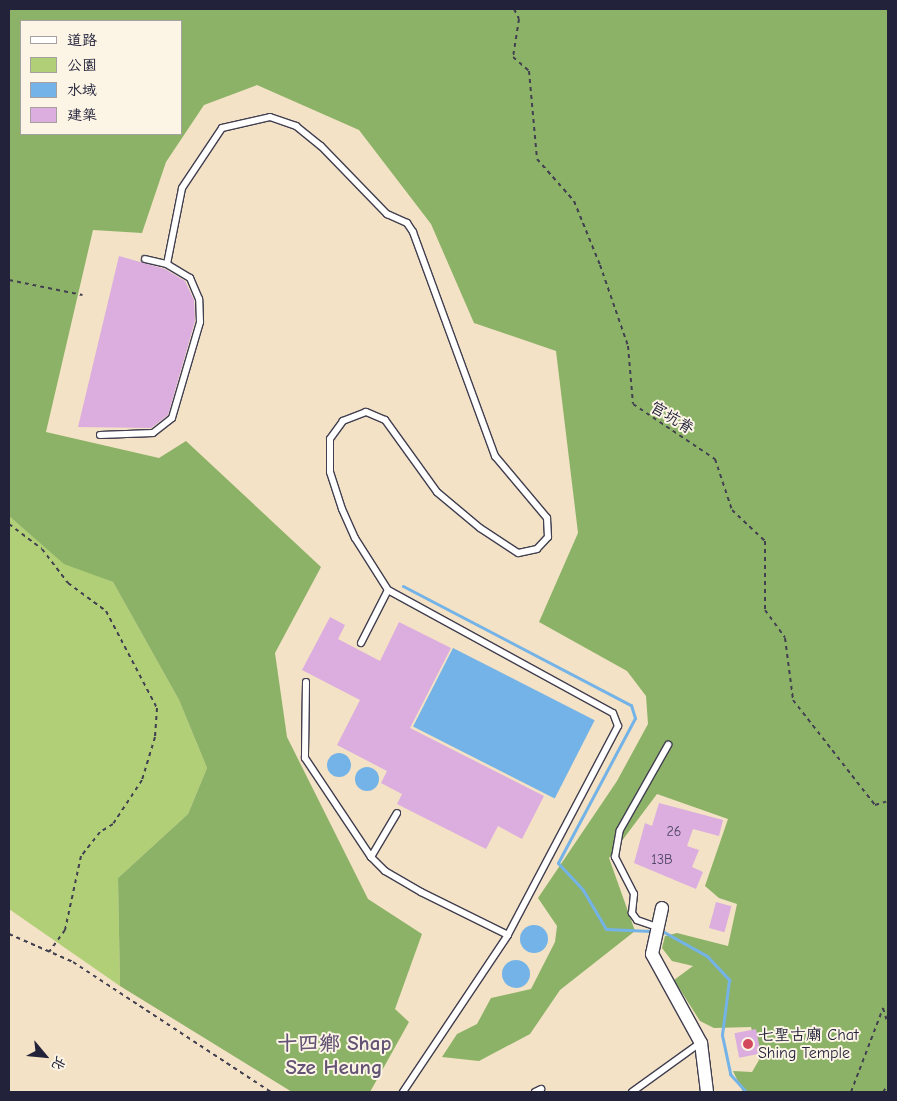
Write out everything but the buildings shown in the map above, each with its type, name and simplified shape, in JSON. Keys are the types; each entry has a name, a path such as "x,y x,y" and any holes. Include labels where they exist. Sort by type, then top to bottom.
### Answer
{"street":[{"path":"662,908 652,954 701,1043 706,1092"}],"lane":[{"path":"167,264 182,188 222,128 249,119 270,117 296,126 321,146 387,214 407,223 413,232 495,456 547,518 548,537 537,549 518,553 456,511 437,492 385,420 366,412 354,416 330,439 330,472 355,538 388,590 612,713 618,726 508,935 403,1092"},
{"path":"100,435 153,433 172,418 200,322 198,298 190,278 167,264 145,259"},
{"path":"361,643 388,590"},
{"path":"306,682 305,758 371,856 385,871 421,892 508,935"},
{"path":"657,926 637,920 632,913 634,894 615,857 620,830 668,745"},
{"path":"371,856 398,812"},
{"path":"632,1092 701,1043"}],"path":[{"name":"官坑脊","path":"514,9 519,19 513,57 529,71 537,158 574,201 592,247 628,346 633,404 715,459 732,510 765,541 765,610 785,638 793,700 875,804 888,801"},
{"path":"9,280 82,295"},
{"path":"9,524 42,549 68,582 106,611 157,708 155,737 142,780 113,824 100,832 81,856 65,930 49,952"},
{"path":"9,934 73,962 271,1092"},
{"path":"851,1092 883,1008 888,1024"},
{"path":"883,1092 888,1085"}],"green space":[{"path":"9,9 888,9 888,1092 743,1092 733,1071 752,1072 759,1060 751,1027 714,1028 700,1021 674,980 693,966 672,961 662,948 665,936 677,933 728,946 737,904 719,898 705,886 728,819 657,794 609,858 635,931 560,990 530,1034 479,1061 442,1057 457,1034 477,1024 491,998 531,989 555,942 557,926 538,898 617,781 648,724 646,696 627,671 539,622 578,533 556,351 474,323 431,224 359,130 257,85 204,105 166,162 142,233 93,230 46,432 159,458 186,441 321,567 275,653 287,737 368,899 422,934 395,1009 409,1022 370,1092 292,1092 120,986 118,878 188,814 207,768 179,700 113,582 64,564 9,516"},
{"path":"9,516 64,563 113,582 179,700 207,768 188,814 118,878 120,986 9,909"}],"water":[{"path":"453,648 595,720 555,799 413,726"},
{"path":"339,753 348,756 351,765 348,774 339,777 330,774 327,765 330,756"},
{"path":"367,767 376,770 379,779 376,788 367,791 358,788 355,779 358,770"},
{"path":"534,925 544,929 548,939 544,949 534,953 524,949 520,939 524,929"},
{"path":"516,960 526,964 530,974 526,984 516,988 506,984 502,974 506,964"}],"waterway":[{"path":"403,586 631,705 635,718 558,863 583,890 606,929 651,931"},
{"path":"664,932 707,956 729,980 722,1035 730,1074 746,1092"}],"place":[{"name":"七聖古廟 Chat Shing Temple","path":"748,1044"}],"district":[{"name":"十四鄉 Shap Sze Heung","path":"334,1055"}]}
